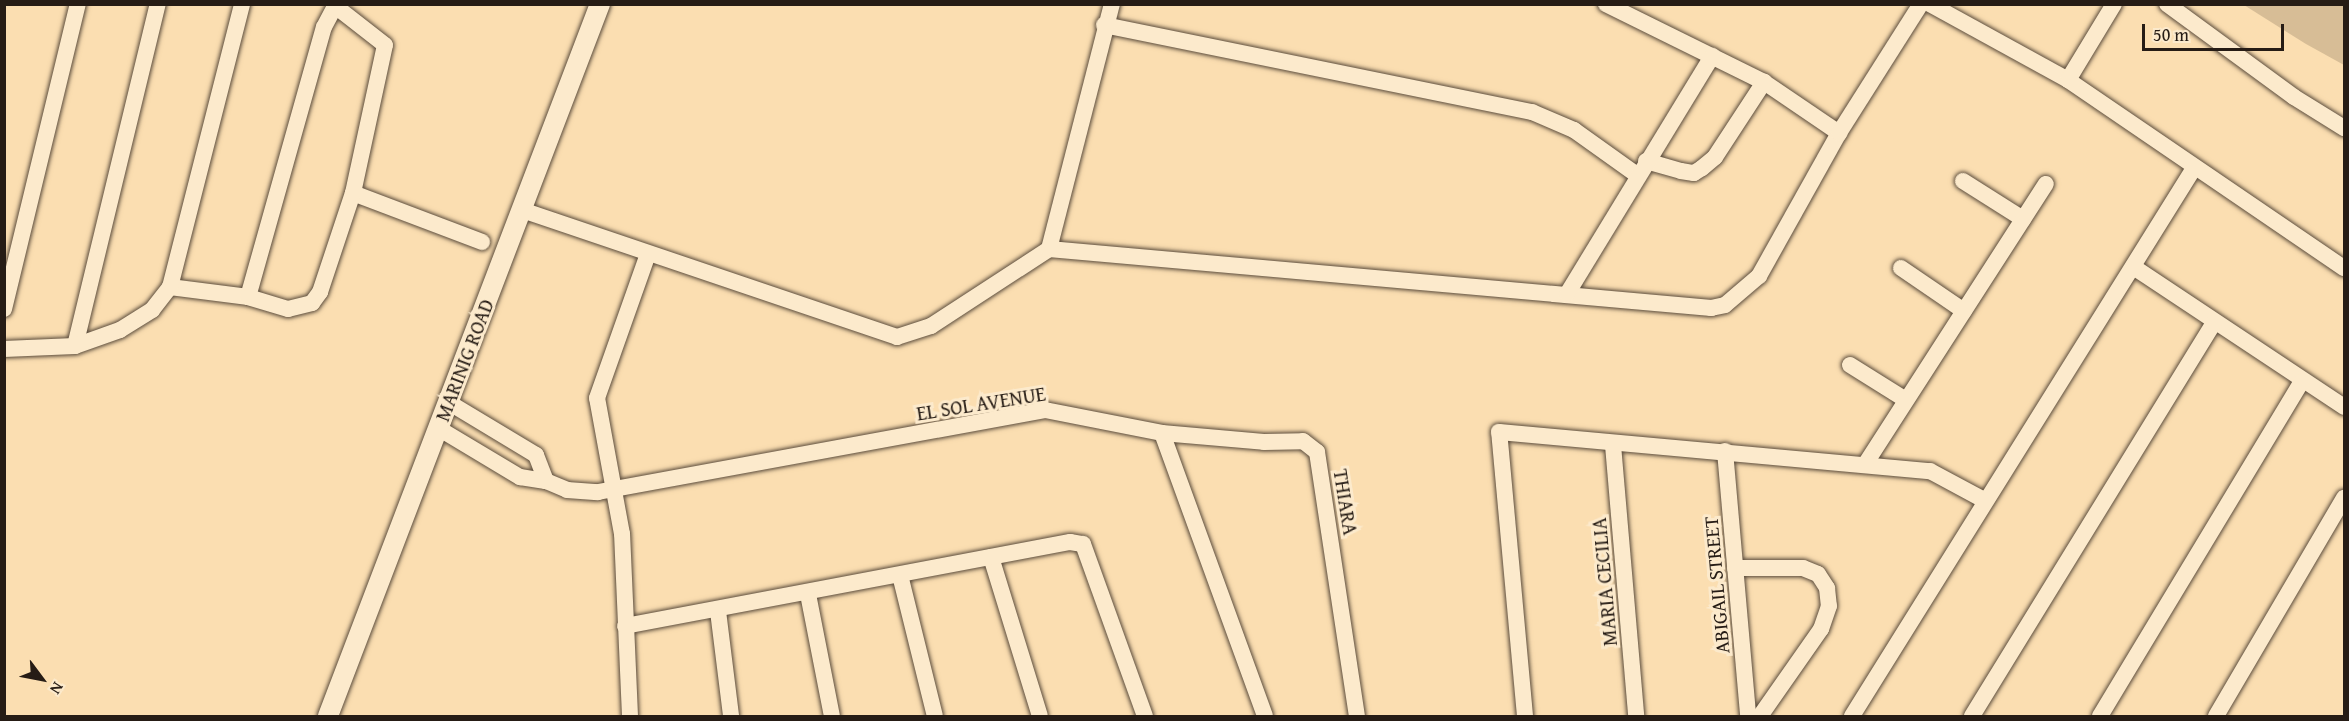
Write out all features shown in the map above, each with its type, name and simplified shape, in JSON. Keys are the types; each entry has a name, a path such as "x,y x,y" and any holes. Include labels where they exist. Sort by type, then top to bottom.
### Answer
{"street":[{"path":"4,309 78,4"},
{"path":"75,346 158,4"},
{"path":"4,349 75,346 136,320 152,310 170,287 242,4"},
{"name":"MARINIG ROAD","path":"328,717 600,4"},
{"path":"1049,249 1104,25 1112,4"},
{"path":"1606,4 1764,82 1839,133"},
{"path":"522,210 897,337 930,326 1049,249 1711,308 1725,305 1759,276 1839,133 1921,4"},
{"path":"1930,4 2068,80 2344,268"},
{"path":"2068,80 2114,4"},
{"path":"2167,4 2294,97 2344,128"},
{"path":"170,287 248,297 288,309 312,303 320,292 353,193 385,45 336,5 324,27 248,297"},
{"path":"1104,25 1533,112 1574,130 1637,175"},
{"path":"1567,294 1637,175 1712,56"},
{"path":"1646,161 1694,173 1702,168 1715,157 1764,82"},
{"path":"1852,717 1984,500 2135,268 2194,168"},
{"path":"1962,181 2023,219"},
{"path":"1866,463 2046,184"},
{"path":"353,193 482,242"},
{"path":"630,717 616,491 598,418 597,398 648,254"},
{"path":"1900,268 1964,311"},
{"path":"2135,268 2344,407"},
{"path":"1972,717 2214,322"},
{"path":"1850,365 1906,400"},
{"path":"2100,717 2302,381"},
{"path":"448,402 536,455 546,481"},
{"name":"EL SOL AVENUE","path":"438,428 520,477 546,481 579,492 616,491 1045,410 1162,433"},
{"path":"1525,717 1499,432 1613,445 1725,451 1930,471 1984,500"},
{"path":"1162,433 1265,717"},
{"name":"THIARA","path":"1162,433 1264,442 1303,441 1317,452 1358,717"},
{"name":"MARIA CECILIA","path":"1613,445 1636,717"},
{"name":"ABIGAIL STREET","path":"1725,451 1748,717"},
{"path":"2216,717 2344,498"},
{"path":"625,626 718,611 991,557 1071,543 1083,544 1145,717"},
{"path":"991,557 1040,717"},
{"path":"1735,568 1803,568 1818,574 1827,588 1829,606 1821,629 1760,717"},
{"path":"900,575 935,717"},
{"path":"808,594 832,717"},
{"path":"718,611 731,717"}],"shaded area":[{"path":"2244,5 2344,5 2344,65 2306,44"}]}
